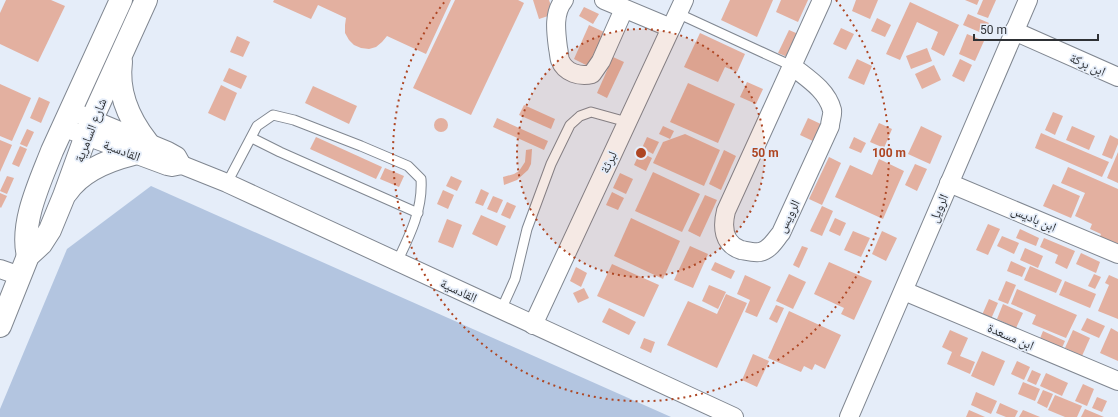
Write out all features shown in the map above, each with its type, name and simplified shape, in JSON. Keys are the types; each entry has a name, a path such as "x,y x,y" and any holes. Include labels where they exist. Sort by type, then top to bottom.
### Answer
{"street":[{"name":"شارع السامرية","path":"28,256 26,233 42,175 121,0"},
{"name":"شارع السامرية","path":"0,326 11,285 28,256 35,251 46,237 64,196 89,128 146,0"},
{"path":"564,0 560,5 555,27 560,61 567,69 577,75 584,76 592,74 601,61 624,8"},
{"path":"604,0 624,8 677,14"},
{"name":"الرويس","path":"792,66 823,92 827,98 832,112 830,126 781,233 771,246 761,252 750,252 738,248 728,242 724,234 723,222 726,211 822,0"},
{"name":"الرويل","path":"849,417 1028,0"},
{"name":"لبرثة","path":"533,325 677,14"},
{"name":"ابن بركة","path":"1014,31 1118,77"},
{"path":"64,196 72,185 94,168 140,148 132,120 122,94 120,67 122,53"},
{"name":"القادسية","path":"66,119 140,148 167,166 178,167 182,165 227,183 734,417"},
{"name":"ابن باديس","path":"949,183 1118,254"},
{"path":"0,269 11,285"},
{"name":"ابن مسعدة","path":"904,291 1118,381"}],"lane":[{"path":"677,14 792,66"},
{"path":"501,310 515,279 527,229 551,164 570,125 580,116 591,112 627,122"},
{"path":"227,183 257,126 273,115 294,120 348,140 408,166 421,179 422,194 418,213 397,262"},
{"path":"252,138 280,152 418,213"}],"shaded area":[{"path":"151,186 671,417 0,417 0,409 67,249"}],"building":[{"path":"6,0 51,0 65,6 38,62 0,44 0,13"},
{"path":"274,0 451,0 426,54 387,36 376,47 369,49 361,48 354,45 345,33 346,18 318,5 311,19 273,2"},
{"path":"455,0 518,0 524,3 471,115 413,88"},
{"path":"533,0 549,0 554,14 539,19"},
{"path":"730,0 773,0 757,37 721,20"},
{"path":"781,0 808,0 798,22 776,12"},
{"path":"856,0 878,0 870,19 852,11"},
{"path":"965,0 979,0 977,5"},
{"path":"983,0 996,0 988,18 977,14"},
{"path":"910,2 959,25 944,56 931,49 938,32 917,22 900,60 886,54"},
{"path":"584,7 599,14 593,24 579,16"},
{"path":"968,14 989,23 984,34 963,25"},
{"path":"877,18 891,25 885,37 871,31"},
{"path":"589,25 604,32 588,66 574,59"},
{"path":"841,28 854,34 846,50 833,44"},
{"path":"789,30 803,36 792,59 778,53"},
{"path":"700,33 745,54 737,72 725,67 718,82 684,67"},
{"path":"967,34 984,41 975,61 959,54"},
{"path":"237,36 250,42 243,57 230,52"},
{"path":"927,48 932,61 911,69 906,56"},
{"path":"613,57 624,62 607,98 597,93"},
{"path":"857,59 872,66 864,85 848,78"},
{"path":"960,59 972,65 964,82 952,76"},
{"path":"934,65 941,80 922,89 915,74"},
{"path":"229,68 247,76 241,89 223,81"},
{"path":"747,82 763,89 756,104 740,97"},
{"path":"688,83 735,104 718,143 670,122"},
{"path":"0,84 31,98 12,141 0,136"},
{"path":"221,85 237,93 225,121 208,113"},
{"path":"313,86 357,106 349,124 305,103"},
{"path":"39,97 50,102 41,123 30,118"},
{"path":"524,105 555,119 551,129 519,115"},
{"path":"1053,112 1063,116 1055,135 1045,130"},
{"path":"438,118 444,118 448,122 448,128 444,132 438,132 434,128 434,122"},
{"path":"497,118 548,141 544,150 493,127"},
{"path":"808,118 823,125 815,142 800,135"},
{"path":"879,123 892,129 884,148 870,142"},
{"path":"663,126 674,131 670,139 659,134"},
{"path":"921,126 942,136 930,164 908,154"},
{"path":"1072,126 1095,136 1089,150 1066,140"},
{"path":"27,129 34,132 27,147 20,144"},
{"path":"1041,133 1109,162 1102,177 1035,148"},
{"path":"685,134 720,150 704,186 653,163 663,142"},
{"path":"1110,135 1118,139 1118,144 1112,159 1102,155"},
{"path":"316,137 382,167 376,179 310,149"},
{"path":"647,137 659,142 653,154 642,148"},
{"path":"854,137 866,143 861,153 849,148"},
{"path":"0,140 12,145 0,172"},
{"path":"20,146 27,149 19,167 12,164"},
{"path":"532,149 531,164 528,170 517,180 504,185 503,177 519,171 525,162 526,150"},
{"path":"724,150 736,156 721,190 709,184"},
{"path":"640,152 652,158 646,171 634,165"},
{"path":"1118,152 1118,183 1107,178"},
{"path":"829,157 841,163 822,205 809,199"},
{"path":"879,159 904,171 883,219 835,197 850,165 872,175"},
{"path":"915,164 927,169 917,191 905,185"},
{"path":"1068,167 1118,189 1118,247 1099,239 1101,234 1090,229 1092,224 1075,216 1085,193 1061,183"},
{"path":"385,168 404,176 399,187 380,179"},
{"path":"653,172 700,194 682,232 635,211"},
{"path":"620,173 633,179 626,194 613,188"},
{"path":"7,176 14,178 7,194 0,191"},
{"path":"451,176 462,181 457,191 446,186"},
{"path":"1053,184 1080,196 1071,218 1043,206"},
{"path":"481,189 489,193 483,206 475,203"},
{"path":"443,190 454,195 448,209 437,204"},
{"path":"612,192 624,198 618,210 606,205"},
{"path":"0,193 7,196 1,208 0,207"},
{"path":"705,195 717,200 700,237 688,231"},
{"path":"493,196 503,200 497,213 487,209"},
{"path":"507,202 516,206 510,219 501,215"},
{"path":"822,206 833,211 822,236 810,231"},
{"path":"481,215 506,226 497,246 472,234"},
{"path":"631,218 680,241 663,279 614,256"},
{"path":"835,218 846,223 840,236 829,231"},
{"path":"447,219 462,225 453,248 438,242"},
{"path":"988,224 1000,229 988,255 976,250"},
{"path":"1020,229 1039,238 1036,246 1016,238"},
{"path":"853,231 870,238 861,257 844,250"},
{"path":"882,231 897,238 886,261 872,254"},
{"path":"1002,236 1019,243 1014,254 997,246"},
{"path":"1044,238 1075,251 1067,269 1055,263 1058,255 1040,247"},
{"path":"690,246 708,254 693,288 674,280"},
{"path":"802,246 808,248 799,268 793,265"},
{"path":"1025,248 1043,256 1038,268 1020,260"},
{"path":"1081,253 1100,262 1096,273 1076,264"},
{"path":"1011,261 1026,268 1022,277 1007,271"},
{"path":"715,262 735,271 731,279 711,270"},
{"path":"829,262 872,281 854,320 841,314 844,308 814,294"},
{"path":"612,264 659,285 644,317 597,296"},
{"path":"1030,266 1062,280 1056,293 1024,280"},
{"path":"576,267 587,273 581,287 570,281"},
{"path":"789,274 806,282 793,309 776,301"},
{"path":"1094,274 1101,277 1095,289 1088,286"},
{"path":"745,275 771,287 757,317 745,312 750,300 737,294"},
{"path":"1109,275 1118,279 1118,319 1098,311 1109,285 1105,283"},
{"path":"1006,281 1016,285 1008,304 998,300"},
{"path":"1065,281 1096,294 1090,308 1059,295"},
{"path":"709,285 726,292 718,309 702,301"},
{"path":"584,288 589,298 578,303 573,293"},
{"path":"1017,289 1077,315 1066,338 1032,324 1036,315 1011,304"},
{"path":"726,294 747,303 717,368 667,345 688,301 717,314"},
{"path":"989,299 998,303 991,319 982,315"},
{"path":"1003,304 1023,313 1016,328 997,319"},
{"path":"776,305 784,308 777,323 769,319"},
{"path":"609,308 636,322 629,335 602,322"},
{"path":"789,311 841,335 825,369 815,364 812,370 804,366 801,372 768,358"},
{"path":"1087,318 1105,326 1099,338 1081,330"},
{"path":"1111,328 1118,332 1118,361 1100,353"},
{"path":"950,330 968,338 960,356 975,362 970,374 947,364 952,352 942,347"},
{"path":"1073,330 1090,338 1082,356 1065,348"},
{"path":"1043,331 1065,341 1061,350 1039,341"},
{"path":"644,338 655,342 651,353 640,348"},
{"path":"982,351 1005,361 994,386 971,376"},
{"path":"753,354 769,361 757,387 742,380"},
{"path":"1017,361 1030,367 1024,380 1011,374"},
{"path":"1032,370 1041,374 1036,385 1027,381"},
{"path":"1046,373 1068,383 1062,396 1040,386"},
{"path":"1023,382 1040,389 1035,401 1018,394"},
{"path":"1083,384 1094,389 1087,406 1075,401"},
{"path":"1043,390 1053,394 1047,408 1037,403"},
{"path":"976,392 997,401 991,414 971,405"},
{"path":"1055,395 1082,406 1077,417 1065,417 1048,410"},
{"path":"1097,397 1107,401 1102,412 1092,408"},
{"path":"1000,403 1018,411 1015,417 1006,417 996,413"},
{"path":"1085,409 1104,417 1081,417"},
{"path":"969,410 985,417 966,417"},
{"path":"1023,410 1040,417 1019,417"}]}
